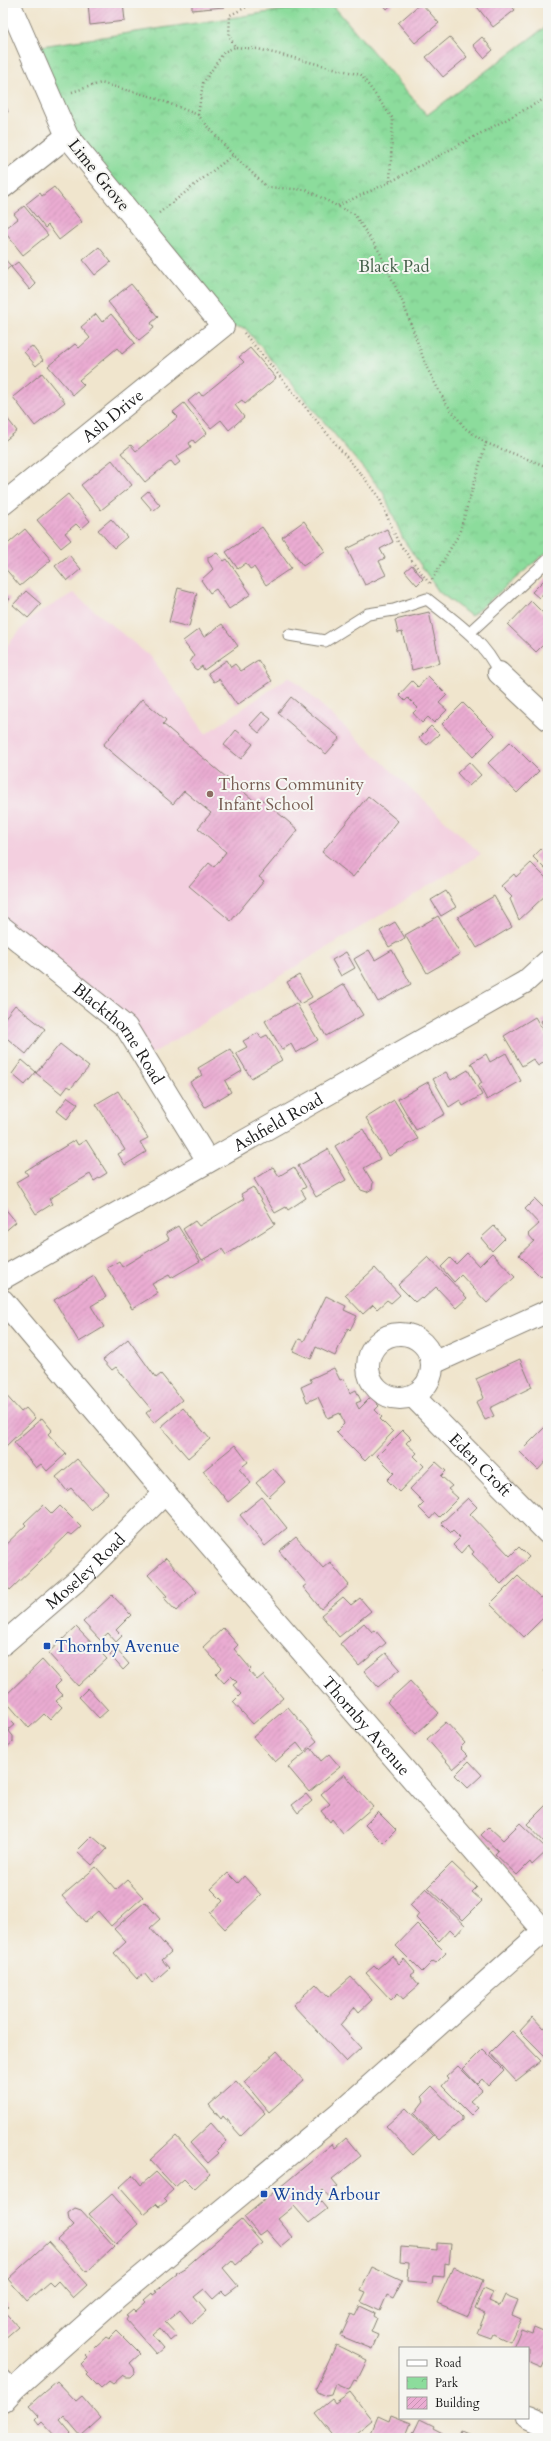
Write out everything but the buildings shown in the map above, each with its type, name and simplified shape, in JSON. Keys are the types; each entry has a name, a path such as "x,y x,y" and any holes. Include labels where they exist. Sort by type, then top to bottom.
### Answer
{"street":[{"name":"Lime Grove","path":"9,3 67,136 223,326"},
{"path":"3,187 67,136"},
{"name":"Ash Drive","path":"3,504 223,326"},
{"path":"500,672 548,719"},
{"name":"Blackthorne Road","path":"3,928 126,1027 208,1161"},
{"name":"Ashfield Road","path":"3,1278 525,982 548,961"},
{"name":"Thornby Avenue","path":"3,1301 165,1494 545,1935"},
{"path":"433,1363 548,1311"},
{"path":"402,1333 413,1336 423,1342 430,1352 433,1363 429,1380 423,1390 414,1396 398,1398 387,1395 373,1383 368,1367 369,1356 375,1346 391,1335 402,1333"},
{"name":"Eden Croft","path":"414,1396 548,1533"},
{"name":"Moseley Road","path":"3,1644 83,1575 165,1494"},
{"path":"7,2388 344,2109 545,1935"},
{"path":"529,2417 548,2426"}],"lane":[{"path":"469,633 548,560"},
{"path":"289,635 325,641 368,614 394,610 427,599 469,633 491,655 500,672"}],"path":[{"path":"235,47 230,35 230,15 253,4"},
{"path":"198,115 203,83 224,52 235,47 258,49 361,75 393,119 390,182"},
{"path":"50,99 101,83 152,97 198,115 233,156 267,187 307,190 354,214 378,251 403,303 427,368 445,402 465,428 486,443 548,467"},
{"path":"337,206 390,182 548,97"},
{"path":"142,227 233,156"},
{"path":"223,326 243,331 378,495 398,542 430,584"},
{"path":"427,599 430,584 459,534 486,443"},
{"path":"548,1659 545,1672 548,1676"}],"shaded area":[{"name":"Thorns Community Infant School","path":"73,593 152,658 206,734 290,676 481,854 145,1058 3,928 3,650 32,617"}],"green space":[{"name":"Black Pad","path":"331,3 427,115 548,25 548,551 471,616 439,592 403,539 383,492 245,328 223,326 67,136 28,48"}],"place":[{"name":"Thorns Community Infant School","path":"210,794"},
{"name":"Thornby Avenue","path":"47,1646"},
{"name":"Windy Arbour","path":"264,2194"}]}
